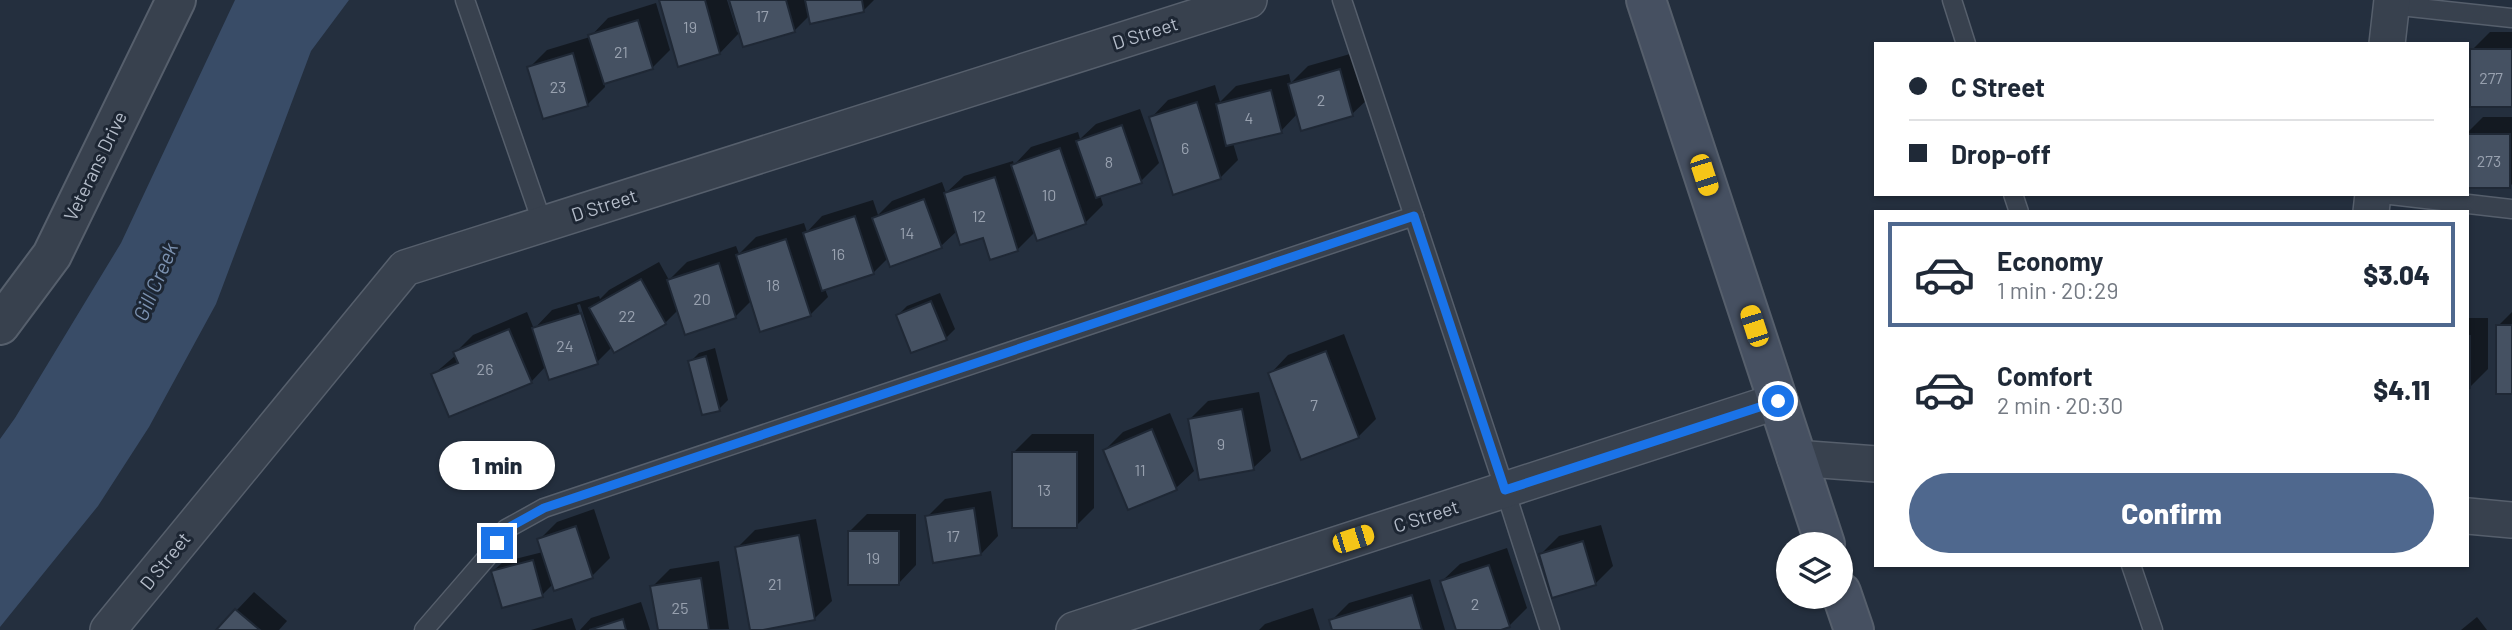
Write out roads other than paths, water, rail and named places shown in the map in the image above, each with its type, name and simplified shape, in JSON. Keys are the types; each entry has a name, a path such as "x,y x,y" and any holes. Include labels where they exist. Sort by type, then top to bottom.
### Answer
{"main road":[{"path":"1646,0 1821,532"},
{"path":"1847,609 1854,630"}],"street":[{"name":"Veterans Drive","path":"0,325 52,254 176,0"},
{"name":"D Street","path":"108,630 405,268 1249,0"},
{"path":"2387,42 2391,2"},
{"name":"C Street","path":"1074,630 1778,401"},
{"path":"1795,458 1874,464"},
{"path":"2469,516 2512,520"}],"lane":[{"path":"465,0 543,225"},
{"path":"1342,0 1549,630"},
{"path":"1952,0 1965,42"},
{"path":"2391,2 2512,18"},
{"path":"2399,196 2512,209"},
{"path":"424,630 488,556 506,529 544,508 1414,216"},
{"path":"2132,567 2153,630"}],"water":[{"name":"Gill Creek","path":"235,0 349,0 311,51 216,304 149,427 98,506 0,627 0,439 121,243"}]}
